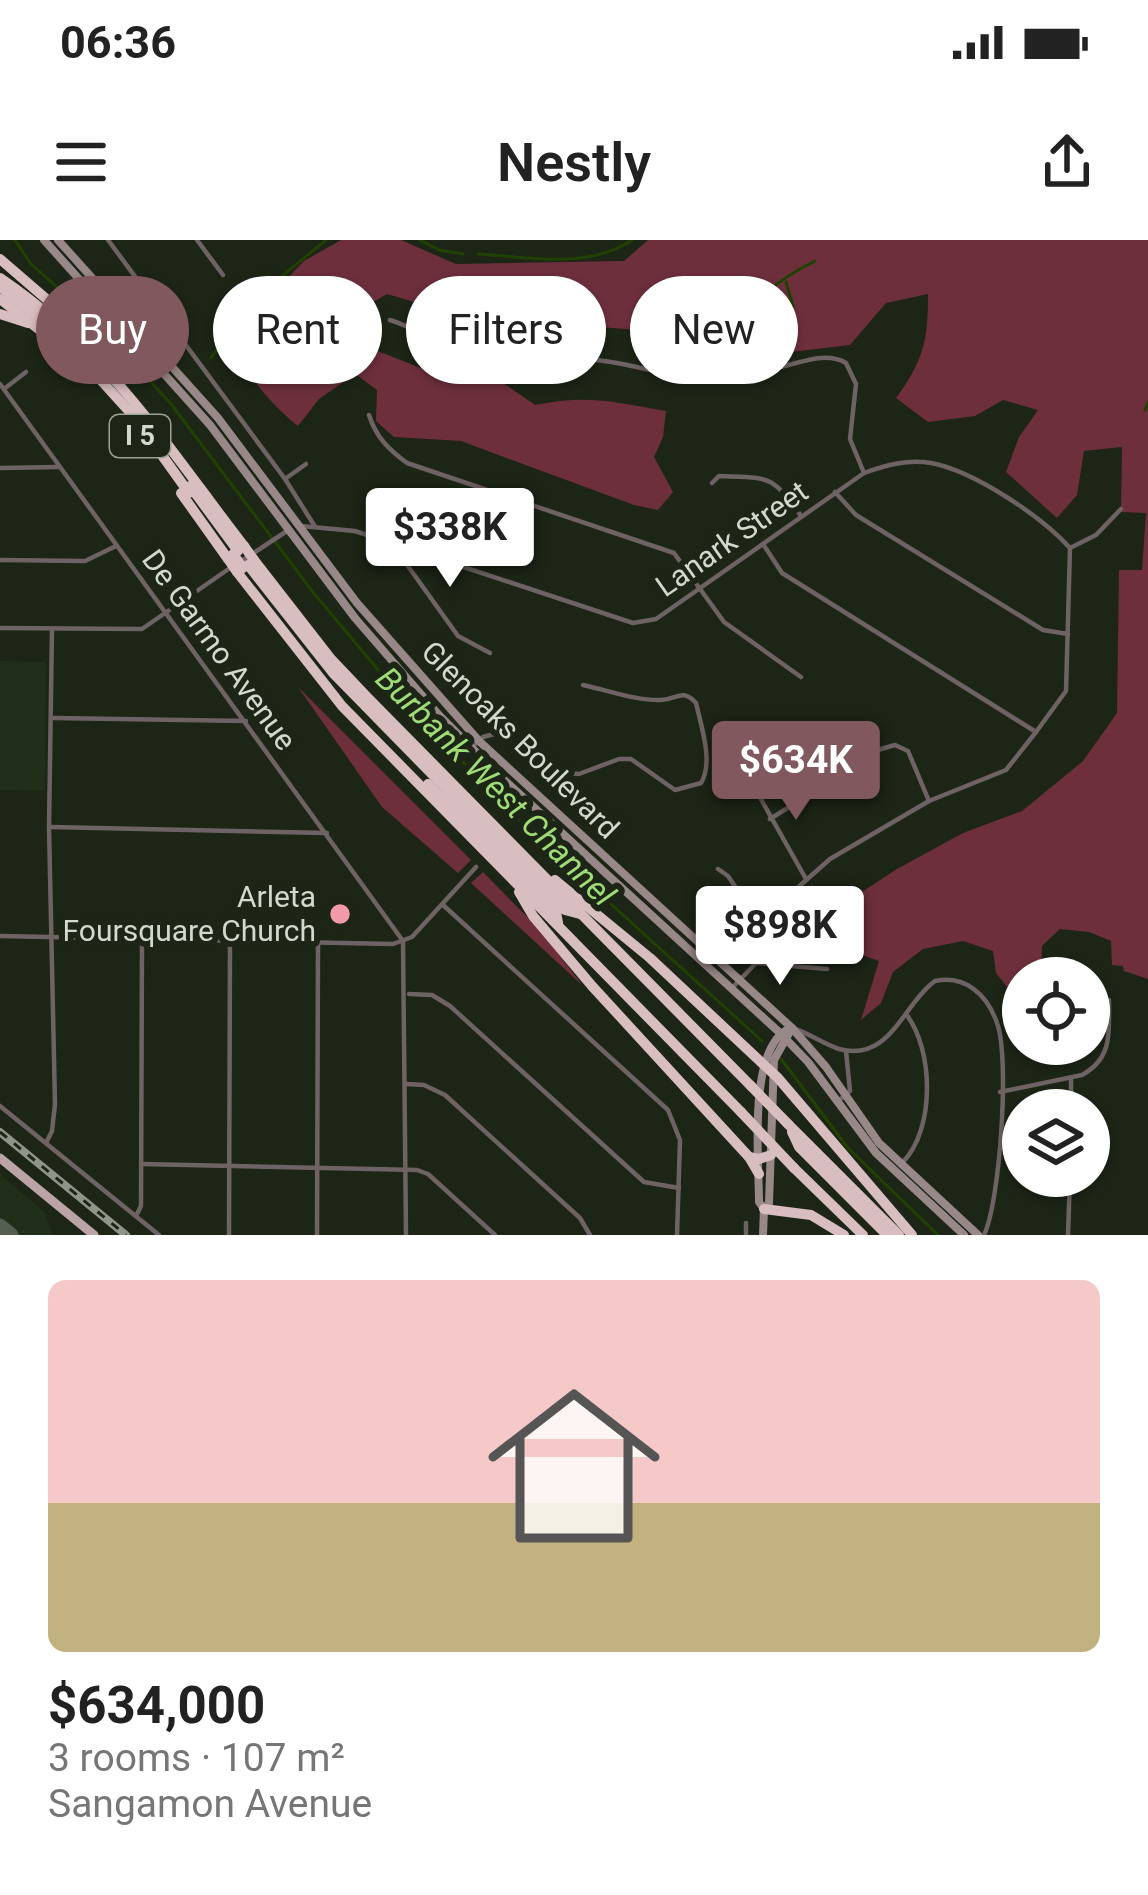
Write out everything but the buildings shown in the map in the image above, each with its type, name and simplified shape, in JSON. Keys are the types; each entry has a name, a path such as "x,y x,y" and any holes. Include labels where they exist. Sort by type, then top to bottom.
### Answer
{"highway":[{"path":"0,259 36,290"},
{"name":"I 5","path":"0,278 36,305"},
{"path":"0,292 62,338 110,387 236,553"},
{"name":"I 5","path":"0,292 36,325"},
{"path":"0,314 36,326"},
{"name":"I 5","path":"99,384 246,566 342,706 863,1235"},
{"name":"I 5","path":"122,384 246,566 807,1148 898,1235"},
{"path":"246,566 347,688 565,910 583,915"},
{"path":"246,566 337,690 556,912 558,926"},
{"path":"537,868 594,908 770,1066 911,1235"},
{"path":"511,879 533,916 592,986 760,1157 759,1174"},
{"path":"807,1148 887,1235"},
{"path":"764,1209 811,1215 844,1235"}],"main road":[{"name":"Glenoaks Boulevard","path":"44,240 185,395 285,531 382,651 475,745 644,901 735,984 792,1028 826,1067 841,1099"},
{"name":"Glenoaks Boulevard","path":"58,240 193,388 357,603 475,745"},
{"name":"Glenoaks Boulevard","path":"735,984 841,1099"},
{"path":"740,1043 753,1050 792,1028"},
{"path":"770,1066 783,1036"},
{"path":"763,1235 764,1209 769,1203 760,1157 770,1044"},
{"path":"770,1066 789,1052 808,1062"},
{"path":"841,1099 868,1144 981,1235"},
{"path":"0,1158 94,1235"},
{"path":"898,1167 964,1235"},
{"path":"759,1174 758,1202 764,1209"}],"street":[{"path":"108,240 314,525"},
{"path":"197,240 223,275"},
{"path":"390,320 416,327 429,340 476,357 591,359 630,368"},
{"path":"798,362 823,355 846,364 856,383 850,439 864,473"},
{"path":"2,386 26,373"},
{"name":"De Garmo Avenue","path":"2,386 403,941"},
{"path":"369,415 389,450 407,463 674,554 724,622 801,677"},
{"name":"Lanark Street","path":"0,628 142,629 285,531 314,525 355,531 624,623 656,619 864,473 902,462 950,468 1050,526 1070,548"},
{"path":"285,479 306,464"},
{"path":"0,468 59,467"},
{"path":"712,483 719,476 761,478 777,484 801,515"},
{"path":"835,492 856,515 1043,630 1068,634"},
{"path":"735,984 756,963 761,926 770,912 830,859 929,801 1006,770 1066,691 1070,548 1096,535 1121,509"},
{"path":"763,544 782,573 1036,732"},
{"path":"0,560 85,561 116,546"},
{"path":"394,546 458,636 490,652"},
{"path":"46,1143 55,1104 49,827 52,629"},
{"path":"475,745 493,733 502,734 550,768 568,774 631,759 675,790 701,783 707,773 701,726 691,697 685,693 660,700 583,685"},
{"path":"51,718 246,721"},
{"path":"770,819 881,749 895,745 908,751 929,801"},
{"path":"753,785 806,879"},
{"path":"49,827 327,833"},
{"path":"0,936 403,941 476,867"},
{"path":"718,868 761,926"},
{"path":"442,905 668,1110 680,1140 677,1235"},
{"path":"136,1216 142,1206 142,940"},
{"path":"403,941 406,1235"},
{"path":"229,1235 230,942"},
{"path":"317,1235 318,943"},
{"path":"756,963 827,969"},
{"path":"792,1028 846,1051 883,1042 934,981 971,985 998,1024 998,1192 981,1235"},
{"path":"406,994 431,995 451,1006 644,1182 679,1188"},
{"path":"898,1167 916,1148 922,1132 926,1071 922,1039 906,1014"},
{"path":"841,1099 851,1085 846,1051"},
{"path":"1000,1092 1082,1075 1095,1065"},
{"path":"1072,1077 1072,1089"},
{"path":"406,1084 424,1085 445,1095 580,1218 590,1235"},
{"path":"0,1106 159,1235"},
{"path":"142,1164 406,1169 428,1174 495,1235"},
{"path":"1068,1235 1069,1197"},
{"path":"746,1222 746,1235"}],"shaded area":[{"path":"341,240 401,240 456,264 624,261 648,240 1148,240 1148,979 1112,965 1111,941 1089,932 1060,929 1042,946 1042,957 1002,957 1002,981 993,951 963,941 923,949 893,972 881,1003 861,1020 879,961 842,948 819,920 963,833 1022,811 1083,761 1117,713 1119,570 1142,570 1146,513 1121,512 1122,447 1084,451 1077,495 1057,518 1006,472 1019,437 1038,410 1003,400 975,416 928,422 896,398 923,349 928,294 886,303 850,345 798,351 798,276 630,276 630,329 606,328 606,276 406,276 406,300 382,297 382,276 290,276 304,261"},
{"path":"382,353 406,362 406,384 505,384 535,405 586,400 666,411 663,437 654,457 673,492 658,510 461,441 394,437 376,421 377,390 369,384 382,384"},
{"path":"341,384 319,399 298,426 259,386"},
{"path":"0,661 46,662 45,791 0,790"},
{"path":"298,687 471,860 458,873 382,807"},
{"path":"483,872 539,929 583,986 471,883"},
{"path":"0,1174 44,1212 53,1235 0,1235"}],"waterway":[{"name":"Burbank West Channel","path":"15,240 31,264 95,321 171,404 312,591 410,708 527,828 762,1041"},
{"path":"211,358 249,303 326,240"},
{"path":"420,240 439,250 463,254"},
{"path":"478,254 577,258 632,240"},
{"path":"788,276 815,261"},
{"path":"1145,410 1148,402"},
{"name":"Burbank West Channel","path":"781,1059 848,1148 938,1235"}],"taxiway":[{"path":"0,1226 11,1235"}],"railway":[{"path":"0,1132 126,1235"}],"place":[{"name":"Arleta Foursquare Church","path":"340,914"}]}
